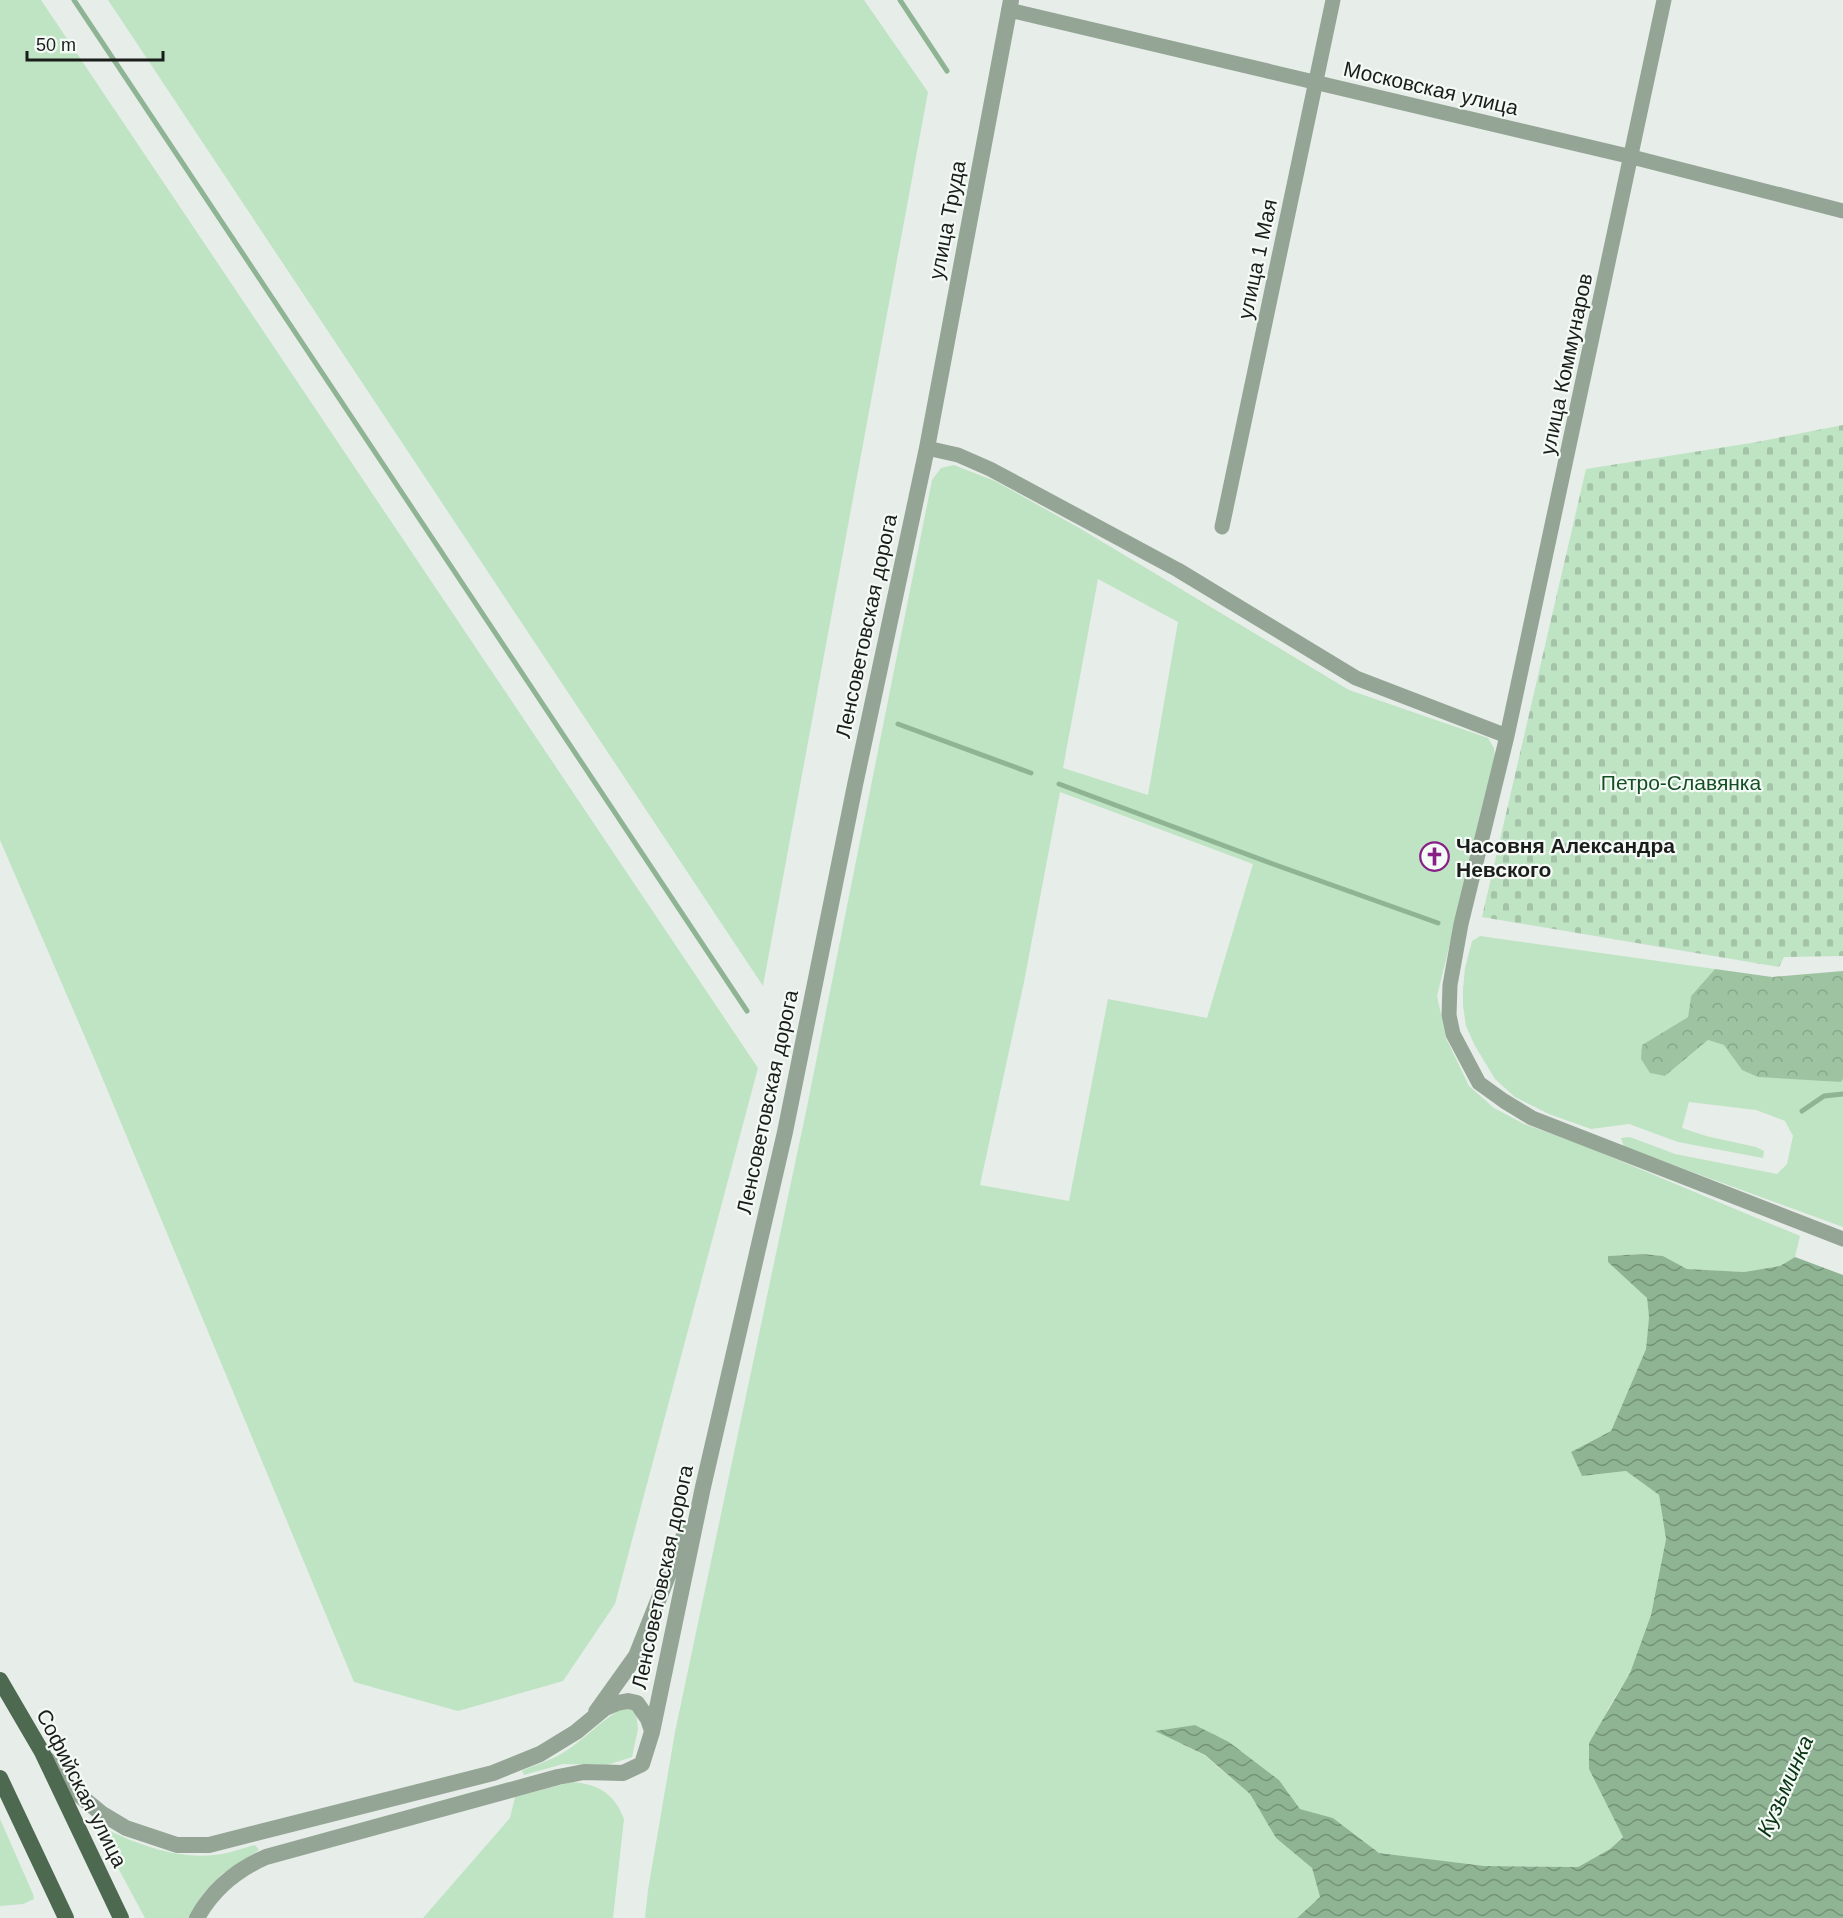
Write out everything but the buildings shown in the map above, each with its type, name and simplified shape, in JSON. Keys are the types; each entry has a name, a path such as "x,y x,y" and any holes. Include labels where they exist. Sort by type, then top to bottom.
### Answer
{"main road":[{"name":"Софийская улица","path":"0,1680 42,1752 121,1918"},
{"path":"0,1778 66,1918"}],"street":[{"name":"улица 1 Мая","path":"1222,527 1333,0"},
{"name":"улица Коммунаров","path":"1664,0 1507,736 1461,924 1450,985 1449,1015 1453,1034 1479,1083 1532,1118 1843,1239"},
{"name":"Московская улица","path":"1010,5 1316,83 1632,157 1843,211"},
{"name":"улица Труда","path":"927,448 1010,5"},
{"path":"927,448 958,455 990,469 1178,570 1356,678 1507,736"},
{"name":"Ленсоветовская дорога","path":"197,1918 216,1891 231,1876 248,1864 266,1857 558,1777 584,1772 623,1773 642,1764 652,1732 703,1487 785,1132 855,785 927,448"},
{"path":"590,1720 636,1656 703,1487"},
{"path":"42,1752 79,1795 101,1813 126,1828 177,1845 209,1845 493,1773 540,1754 576,1732 605,1708 617,1703 628,1701 637,1703 643,1710 652,1732"}],"green space":[{"path":"0,0 41,0 758,1068 615,1604 563,1681 458,1711 354,1682 94,1058 0,840"},
{"path":"108,0 864,0 928,92 763,986"},
{"name":"Петро-Славянка","path":"1843,425 1843,956 1784,957 1779,967 1482,917 1586,469 1757,442"},
{"path":"954,465 995,481 1081,529 1349,690 1488,738 1494,748 1495,760 1437,996 1446,1038 1469,1086 1494,1108 1524,1124 1580,1144 1800,1236 1795,1257 1780,1266 1744,1272 1687,1269 1663,1256 1643,1254 1608,1256 1647,1298 1649,1317 1646,1349 1611,1431 1571,1452 1582,1476 1626,1471 1659,1495 1666,1539 1651,1615 1630,1673 1608,1709 1589,1769 1623,1836 1610,1849 1578,1867 1485,1866 1379,1853 1333,1818 1300,1809 1279,1780 1229,1742 1195,1725 1156,1731 1204,1755 1250,1794 1276,1838 1312,1868 1320,1897 1297,1918 645,1918 675,1732 808,1102 932,480 941,468","holes":["1098,579 1178,622 1148,795 1063,768","1060,792 1253,864 1207,1018 1108,999 1069,1201 980,1185 1024,982"]},
{"path":"1480,936 1715,969 1691,996 1688,1017 1642,1045 1665,1076 1708,1040 1724,1044 1742,1070 1841,1082 1843,1079 1843,1227 1624,1147 1621,1138 1630,1137 1675,1154 1777,1174 1787,1164 1793,1136 1785,1121 1756,1110 1689,1102 1682,1128 1756,1147 1764,1151 1763,1158 1678,1142 1629,1124 1591,1129 1549,1114 1515,1097 1495,1079 1466,1026 1463,1006 1465,968 1472,941"},
{"path":"1715,969 1772,977 1843,971 1843,1079 1841,1082 1758,1077 1742,1070 1724,1045 1708,1040 1665,1076 1650,1073 1641,1059 1642,1045 1688,1017 1691,996"},
{"path":"626,1707 636,1712 638,1729 632,1757 607,1765 563,1764 524,1775 522,1771 561,1754 609,1717"},
{"path":"572,1782 590,1785 610,1796 624,1819 613,1918 423,1918 510,1818 515,1797"},
{"path":"0,1819 33,1894 34,1899 23,1904 0,1906"},
{"path":"110,1831 148,1846 188,1855 219,1854 255,1845 259,1850 222,1874 202,1895 189,1918 145,1918 110,1853 107,1835"}],"water":[{"name":"Кузьминка","path":"1643,1254 1663,1256 1687,1269 1744,1272 1780,1266 1795,1257 1843,1275 1843,1918 1297,1918 1320,1897 1312,1868 1276,1838 1250,1794 1205,1755 1155,1731 1195,1725 1229,1742 1279,1780 1300,1809 1333,1818 1379,1853 1485,1866 1578,1867 1610,1849 1623,1837 1589,1769 1589,1743 1630,1673 1651,1615 1666,1539 1659,1495 1626,1471 1582,1476 1571,1452 1611,1431 1646,1349 1649,1317 1647,1298 1608,1262 1608,1256"}],"waterway":[{"path":"74,0 747,1011"},
{"path":"900,0 947,71"},
{"path":"898,724 1031,773"},
{"path":"1059,784 1438,923"},
{"path":"1802,1111 1824,1096 1843,1094"}],"place":[{"name":"Часовня Александра Невского","path":"1435,857"}]}
